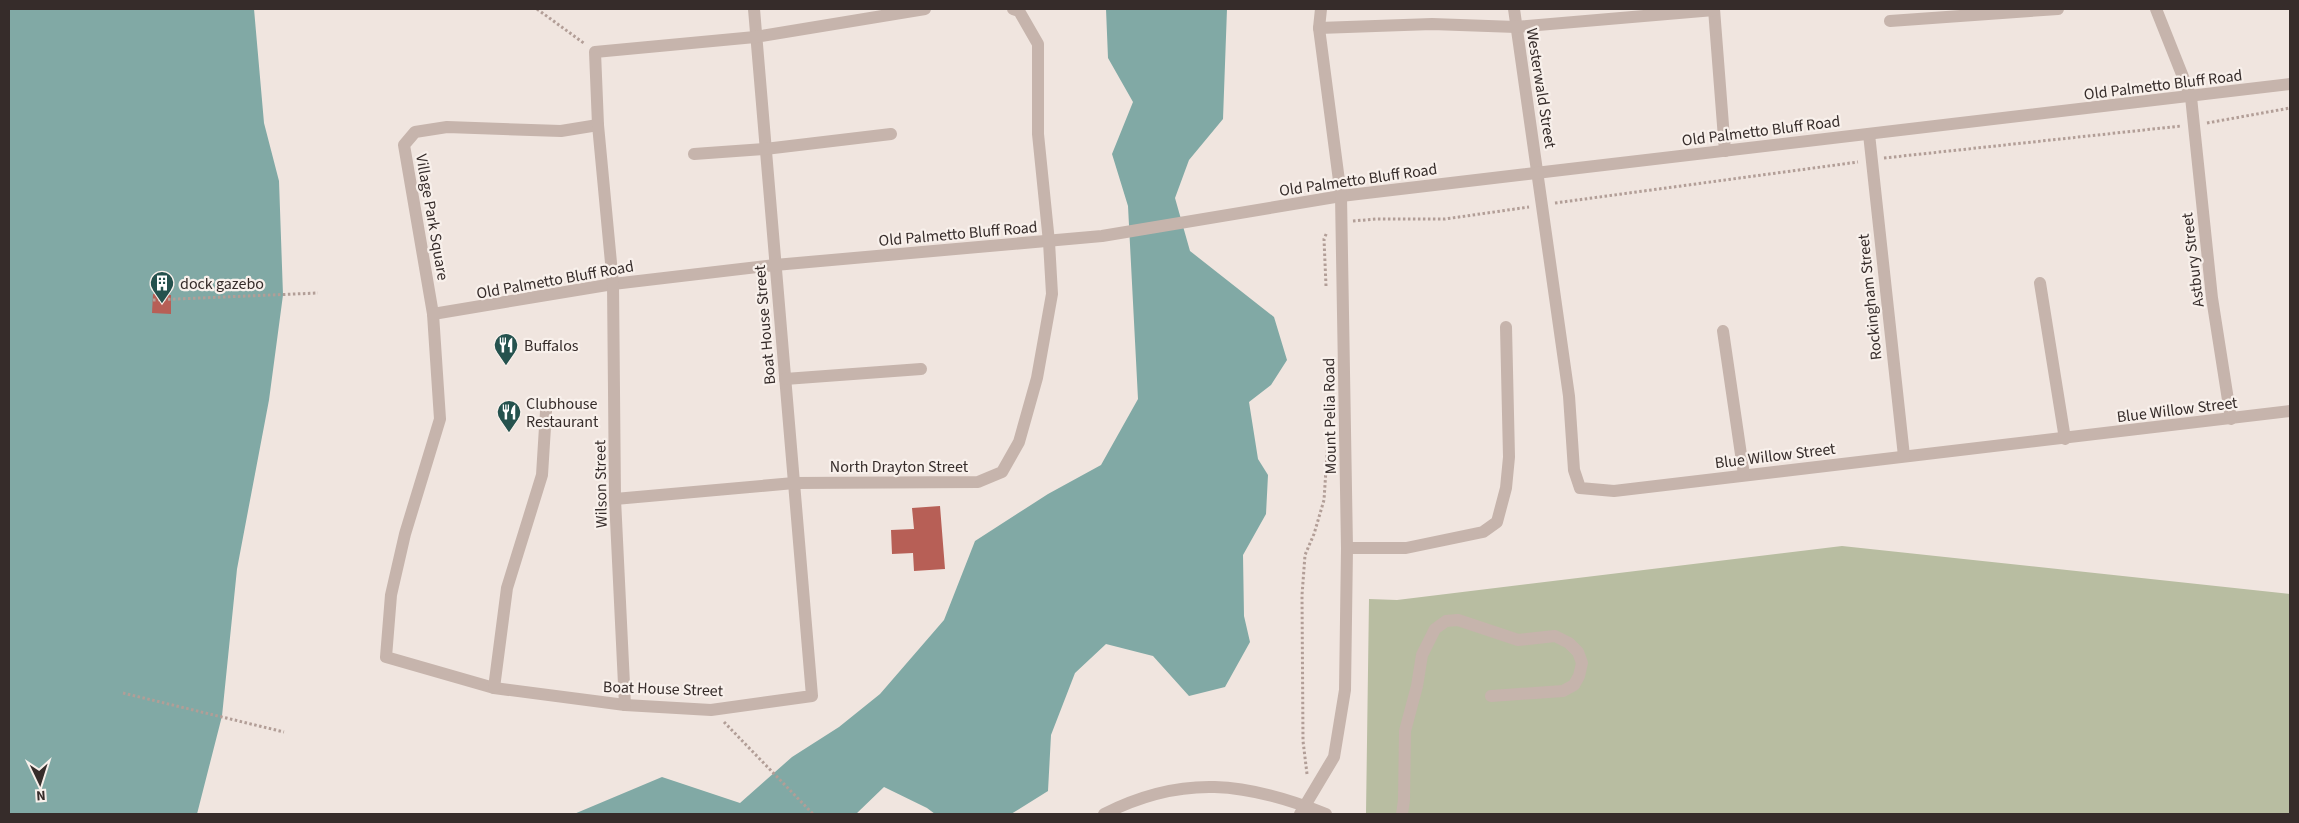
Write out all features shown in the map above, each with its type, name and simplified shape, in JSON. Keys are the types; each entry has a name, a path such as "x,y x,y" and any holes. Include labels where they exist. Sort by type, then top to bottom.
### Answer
{"street":[{"name":"Boat House Street","path":"433,314 440,419 404,534 391,595 386,657 494,688 625,705 711,710 812,696 754,9"},
{"path":"595,52 755,37 924,9"},
{"name":"North Drayton Street","path":"616,499 794,483 978,482 1002,472 1019,442 1036,378 1052,294 1049,242 1038,134 1038,44 1019,11 1013,9"},
{"name":"Mount Pelia Road","path":"1305,805 1334,757 1345,690 1347,548 1342,196 1319,28 1320,9"},
{"name":"Westerwald Street","path":"1514,9 1538,173"},
{"path":"1890,21 2058,9"},
{"name":"Astbury Street","path":"2156,9 2191,97 2212,298 2231,419"},
{"path":"1319,28 1432,24 1516,27 1619,14 1714,10 1725,151"},
{"name":"Wilson Street","path":"595,52 598,125 613,284 616,499 625,705"},
{"name":"Old Palmetto Bluff Road","path":"433,314 613,284 775,264 1102,236 1342,196 2290,84"},
{"name":"Village Park Square","path":"433,314 404,145 415,132 447,127 561,131 598,125"},
{"path":"694,154 765,149 891,134"},
{"name":"Rockingham Street","path":"1869,134 1904,456"},
{"name":"Blue Willow Street","path":"1538,173 1569,396 1574,470 1580,488 1614,491 1744,474 2290,411"},
{"path":"2040,283 2065,438"},
{"path":"1347,548 1406,548 1483,532 1497,522 1506,488 1509,458 1506,327"},
{"path":"1723,332 1744,474"},
{"path":"785,379 921,369"},
{"path":"494,688 508,588 542,475 546,411"},
{"path":"1402,814 1404,800 1404,731 1417,686 1422,655 1435,629 1446,621 1458,620 1518,640 1555,636 1569,643 1578,652 1582,663 1578,676 1574,685 1563,691 1491,696"},
{"path":"1104,814 1155,793 1192,786 1266,793 1305,805 1326,814"}],"path":[{"path":"537,9 595,52"},
{"path":"1326,288 1324,239 1329,226 1342,223 1376,219 1445,219 1542,204 1871,160 2249,117 2290,108"},
{"path":"153,300 318,294"},
{"path":"1305,805 1302,596 1305,555 1324,500 1329,415"},
{"path":"123,693 284,732"},
{"path":"711,710 766,763 813,814"}],"green space":[{"path":"1842,546 2290,594 2290,814 1366,814 1369,599 1397,600"}],"water":[{"path":"9,9 254,9 264,123 279,181 283,295 269,400 237,569 222,716 197,814 9,814"},
{"path":"1106,9 1227,9 1223,119 1189,160 1175,198 1190,251 1274,317 1287,360 1271,385 1249,402 1258,459 1268,475 1266,514 1243,555 1244,616 1250,642 1225,687 1189,696 1153,656 1106,644 1075,673 1051,735 1048,791 1011,814 935,814 927,808 884,787 856,814 574,814 662,777 740,803 792,757 839,727 880,694 944,620 975,541 1048,494 1101,465 1138,399 1128,206 1112,154 1133,102 1108,58"}],"building":[{"name":"dock gazebo","path":"153,294 171,295 171,314 152,313"},
{"path":"940,506 945,569 914,571 913,553 892,554 891,530 914,529 912,508"}],"place":[{"name":"dock gazebo","path":"162,304"},
{"name":"Buffalos","path":"506,366"},
{"name":"Clubhouse Restaurant","path":"509,433"}]}
